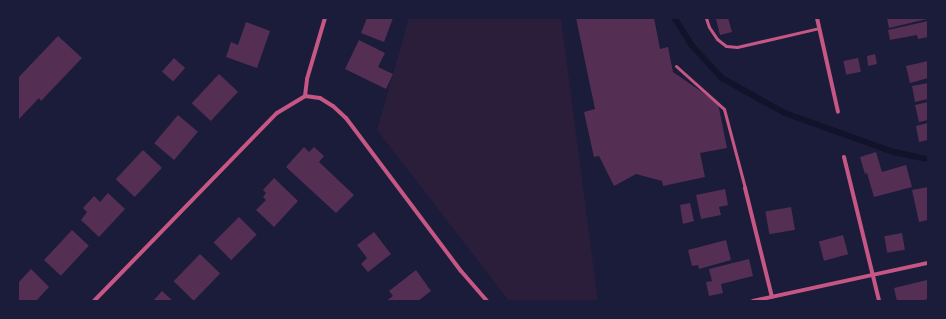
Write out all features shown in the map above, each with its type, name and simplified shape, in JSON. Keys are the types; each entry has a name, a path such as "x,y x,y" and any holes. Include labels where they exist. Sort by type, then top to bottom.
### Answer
{"street":[{"path":"305,96 307,79 325,18"},
{"path":"817,18 838,112"},
{"path":"94,301 277,113 305,96 320,98 333,106 346,118 461,271 487,301"},
{"path":"844,157 879,301"},
{"path":"745,188 772,297"},
{"path":"753,301 928,263"}],"lane":[{"path":"706,18 709,27 717,39 726,46 737,48 819,28"},
{"path":"676,66 724,108 745,188"}],"shaded area":[{"path":"409,18 561,18 598,301 509,301 377,130"}],"building":[{"path":"367,18 393,18 384,42 361,33"},
{"path":"576,18 654,18 660,49 668,47 673,72 718,103 727,148 700,153 705,177 663,186 662,181 636,174 614,186 599,156 594,157 584,112 595,109"},
{"path":"728,18 732,32 720,35 716,19"},
{"path":"887,18 927,18 927,19 889,28"},
{"path":"928,21 928,37 918,39 917,35 890,40 888,30"},
{"path":"246,22 270,31 257,68 226,57 231,42 238,45"},
{"path":"58,36 82,58 41,101 39,98 18,120 18,78"},
{"path":"359,40 385,53 378,67 393,74 386,89 345,69"},
{"path":"875,54 877,64 868,66 867,56"},
{"path":"174,58 185,68 173,81 162,71"},
{"path":"858,58 861,72 846,75 843,61"},
{"path":"928,61 928,78 910,83 906,66"},
{"path":"219,74 238,92 211,121 192,103"},
{"path":"928,83 928,99 915,102 912,86"},
{"path":"928,102 928,120 919,122 915,105"},
{"path":"178,115 198,132 174,160 154,143"},
{"path":"928,123 928,140 919,142 916,126"},
{"path":"304,147 309,152 314,147 324,156 319,162 354,195 336,213 286,167"},
{"path":"143,150 162,168 135,197 116,179"},
{"path":"876,152 882,172 906,165 912,187 874,197 867,173 865,174 860,157"},
{"path":"274,178 298,201 274,227 256,210 266,200 263,197 266,193 263,190"},
{"path":"928,187 928,220 919,222 912,190"},
{"path":"725,189 728,205 719,207 721,215 701,219 696,195"},
{"path":"108,193 125,209 99,237 81,220 87,212 83,208 94,196 100,202"},
{"path":"690,203 694,221 683,224 680,205"},
{"path":"791,207 795,230 769,234 765,212"},
{"path":"239,217 257,235 231,260 214,242"},
{"path":"72,230 89,246 61,276 44,260"},
{"path":"374,232 391,254 368,272 361,264 367,258 357,245"},
{"path":"902,233 905,250 887,253 884,236"},
{"path":"843,235 848,254 824,261 819,241"},
{"path":"726,240 731,260 699,269 698,265 692,266 688,250"},
{"path":"200,254 220,273 194,301 174,281"},
{"path":"749,259 753,276 721,284 723,293 709,296 706,282 712,281 709,269"},
{"path":"31,269 49,287 36,301 18,301 18,283"},
{"path":"416,270 431,291 418,301 386,301 393,296 389,291"},
{"path":"927,280 928,299 919,301 897,301 894,288"},
{"path":"162,291 173,301 153,301"}],"waterway":[{"path":"675,18 692,45 722,78 785,113 894,152 928,159"}]}
